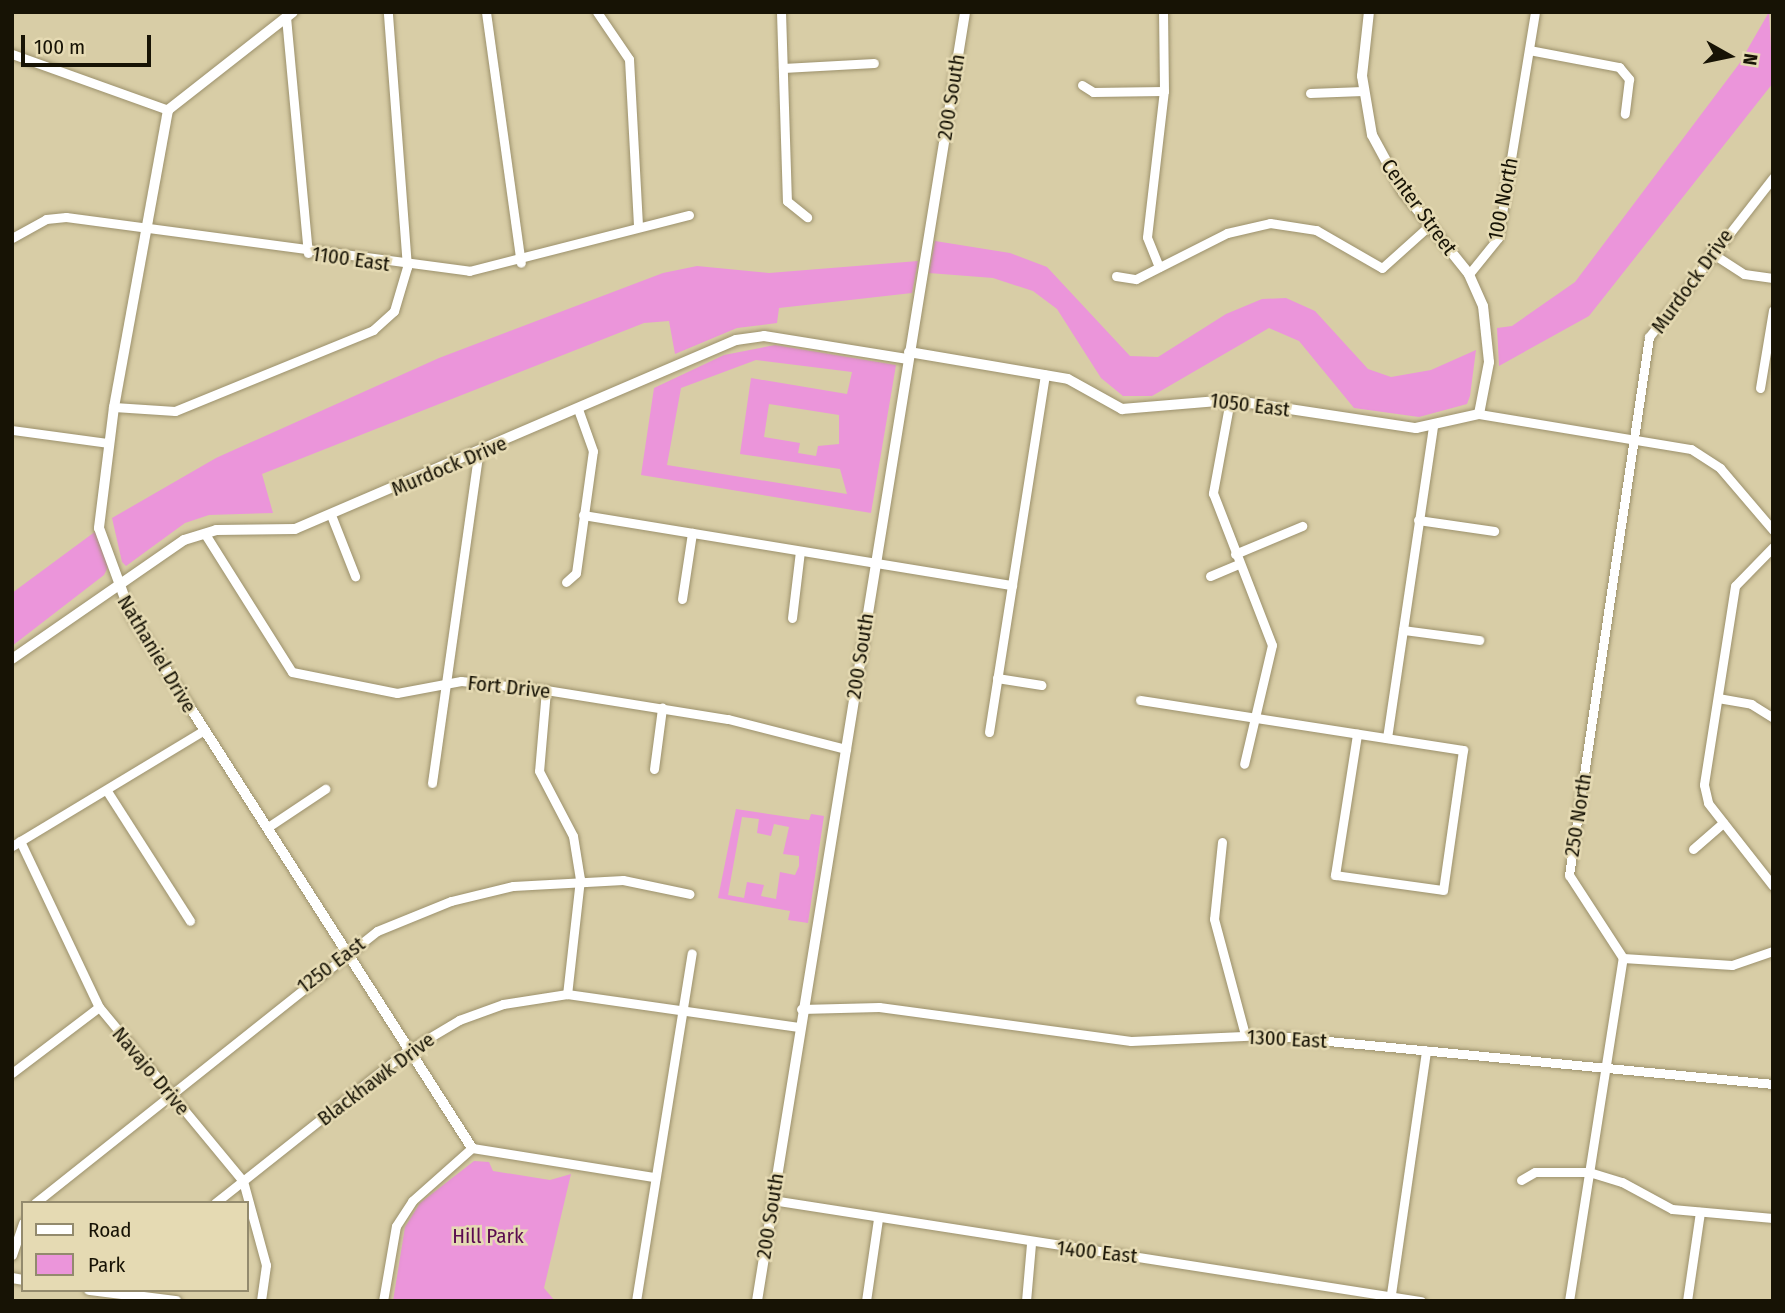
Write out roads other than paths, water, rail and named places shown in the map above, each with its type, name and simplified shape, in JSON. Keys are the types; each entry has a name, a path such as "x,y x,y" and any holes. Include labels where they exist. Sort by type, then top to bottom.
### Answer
{"street":[{"path":"114,407 175,411 373,330 394,311 407,267 388,12"},
{"path":"486,12 521,263"},
{"path":"597,12 629,59 638,227"},
{"path":"781,12 787,201 807,217"},
{"name":"200 South","path":"757,1301 799,1027 965,12"},
{"path":"1159,268 1147,225 1164,91 1163,12"},
{"name":"Center Street","path":"1369,12 1363,91 1379,151 1430,225 1469,274"},
{"name":"100 North","path":"1469,274 1498,238 1535,12"},
{"path":"12,54 168,110 290,14"},
{"path":"290,14 308,253"},
{"path":"1529,50 1619,66 1629,79 1625,114"},
{"path":"783,68 874,63"},
{"path":"1082,85 1093,92 1164,91"},
{"path":"1310,93 1363,91"},
{"name":"Nathaniel Drive","path":"168,110 108,443 99,528 116,584 203,731 268,827 407,1051 472,1148"},
{"name":"Murdock Drive","path":"1636,439 1649,337 1710,252 1773,178"},
{"name":"1100 East","path":"12,238 57,217 407,267 469,271 521,263 638,227 690,215"},
{"path":"1116,276 1136,279 1227,233 1270,223 1316,230 1382,268 1430,225"},
{"path":"1710,252 1744,274 1773,278"},
{"path":"1469,274 1488,331 1479,414"},
{"path":"1760,388 1773,310"},
{"name":"Murdock Drive","path":"12,659 165,550 205,534 295,529 478,454 736,340 774,337 908,356"},
{"name":"1050 East","path":"908,356 1068,379 1122,408 1230,400 1401,428 1433,427"},
{"path":"989,732 1045,374"},
{"path":"1230,400 1213,493 1236,559 1272,645 1252,717 1244,764"},
{"path":"566,582 576,573 593,451 578,409"},
{"path":"1387,738 1433,427 1457,415 1479,414 1691,449 1720,468 1773,530"},
{"path":"12,430 108,443"},
{"name":"250 North","path":"1623,957 1569,875 1636,439"},
{"path":"432,783 478,454"},
{"path":"331,515 355,576"},
{"path":"583,515 1012,585"},
{"path":"1418,520 1494,531"},
{"path":"1210,576 1236,559 1302,526"},
{"path":"682,599 692,533"},
{"name":"Fort Drive","path":"205,534 292,672 397,693 482,681 662,708 846,749"},
{"path":"1773,547 1735,586 1704,785 1723,823 1773,886"},
{"path":"792,618 800,551"},
{"path":"1403,630 1479,640"},
{"path":"997,678 1041,685"},
{"path":"546,690 539,771 573,836 580,879 567,994"},
{"path":"1718,698 1751,704 1773,718"},
{"path":"1140,700 1463,750 1443,890 1335,875 1357,734"},
{"path":"654,769 662,708"},
{"path":"16,843 107,791 203,731"},
{"path":"268,827 325,789"},
{"path":"107,791 190,921"},
{"path":"1693,849 1723,823"},
{"path":"1222,842 1214,919 1245,1035"},
{"name":"Navajo Drive","path":"16,843 99,1007 243,1181 266,1265 261,1301"},
{"name":"1250 East","path":"37,1201 168,1092 346,952 377,931 451,901 580,879 690,894"},
{"path":"1569,1301 1623,957 1732,965 1773,951"},
{"path":"636,1301 692,953"},
{"name":"Blackhawk Drive","path":"218,1201 407,1051 470,1016 567,994 682,1007"},
{"path":"12,1073 99,1007"},
{"path":"682,1007 799,1027"},
{"name":"1300 East","path":"802,1009 879,1007 1131,1041 1245,1035 1608,1065 1773,1084"},
{"path":"1391,1294 1426,1050"},
{"path":"383,1301 396,1226 412,1200 472,1148 654,1177"},
{"path":"1521,1180 1535,1172 1588,1172 1622,1182 1672,1209 1773,1218"},
{"name":"1400 East","path":"772,1200 1031,1244 1391,1294 1421,1301"},
{"path":"1687,1301 1700,1212"},
{"path":"866,1301 878,1219"},
{"path":"12,1255 21,1229"},
{"path":"1026,1301 1031,1244"},
{"path":"117,1292 176,1301"}],"park label":[{"name":"Hill Park","path":"488,1236"}]}
